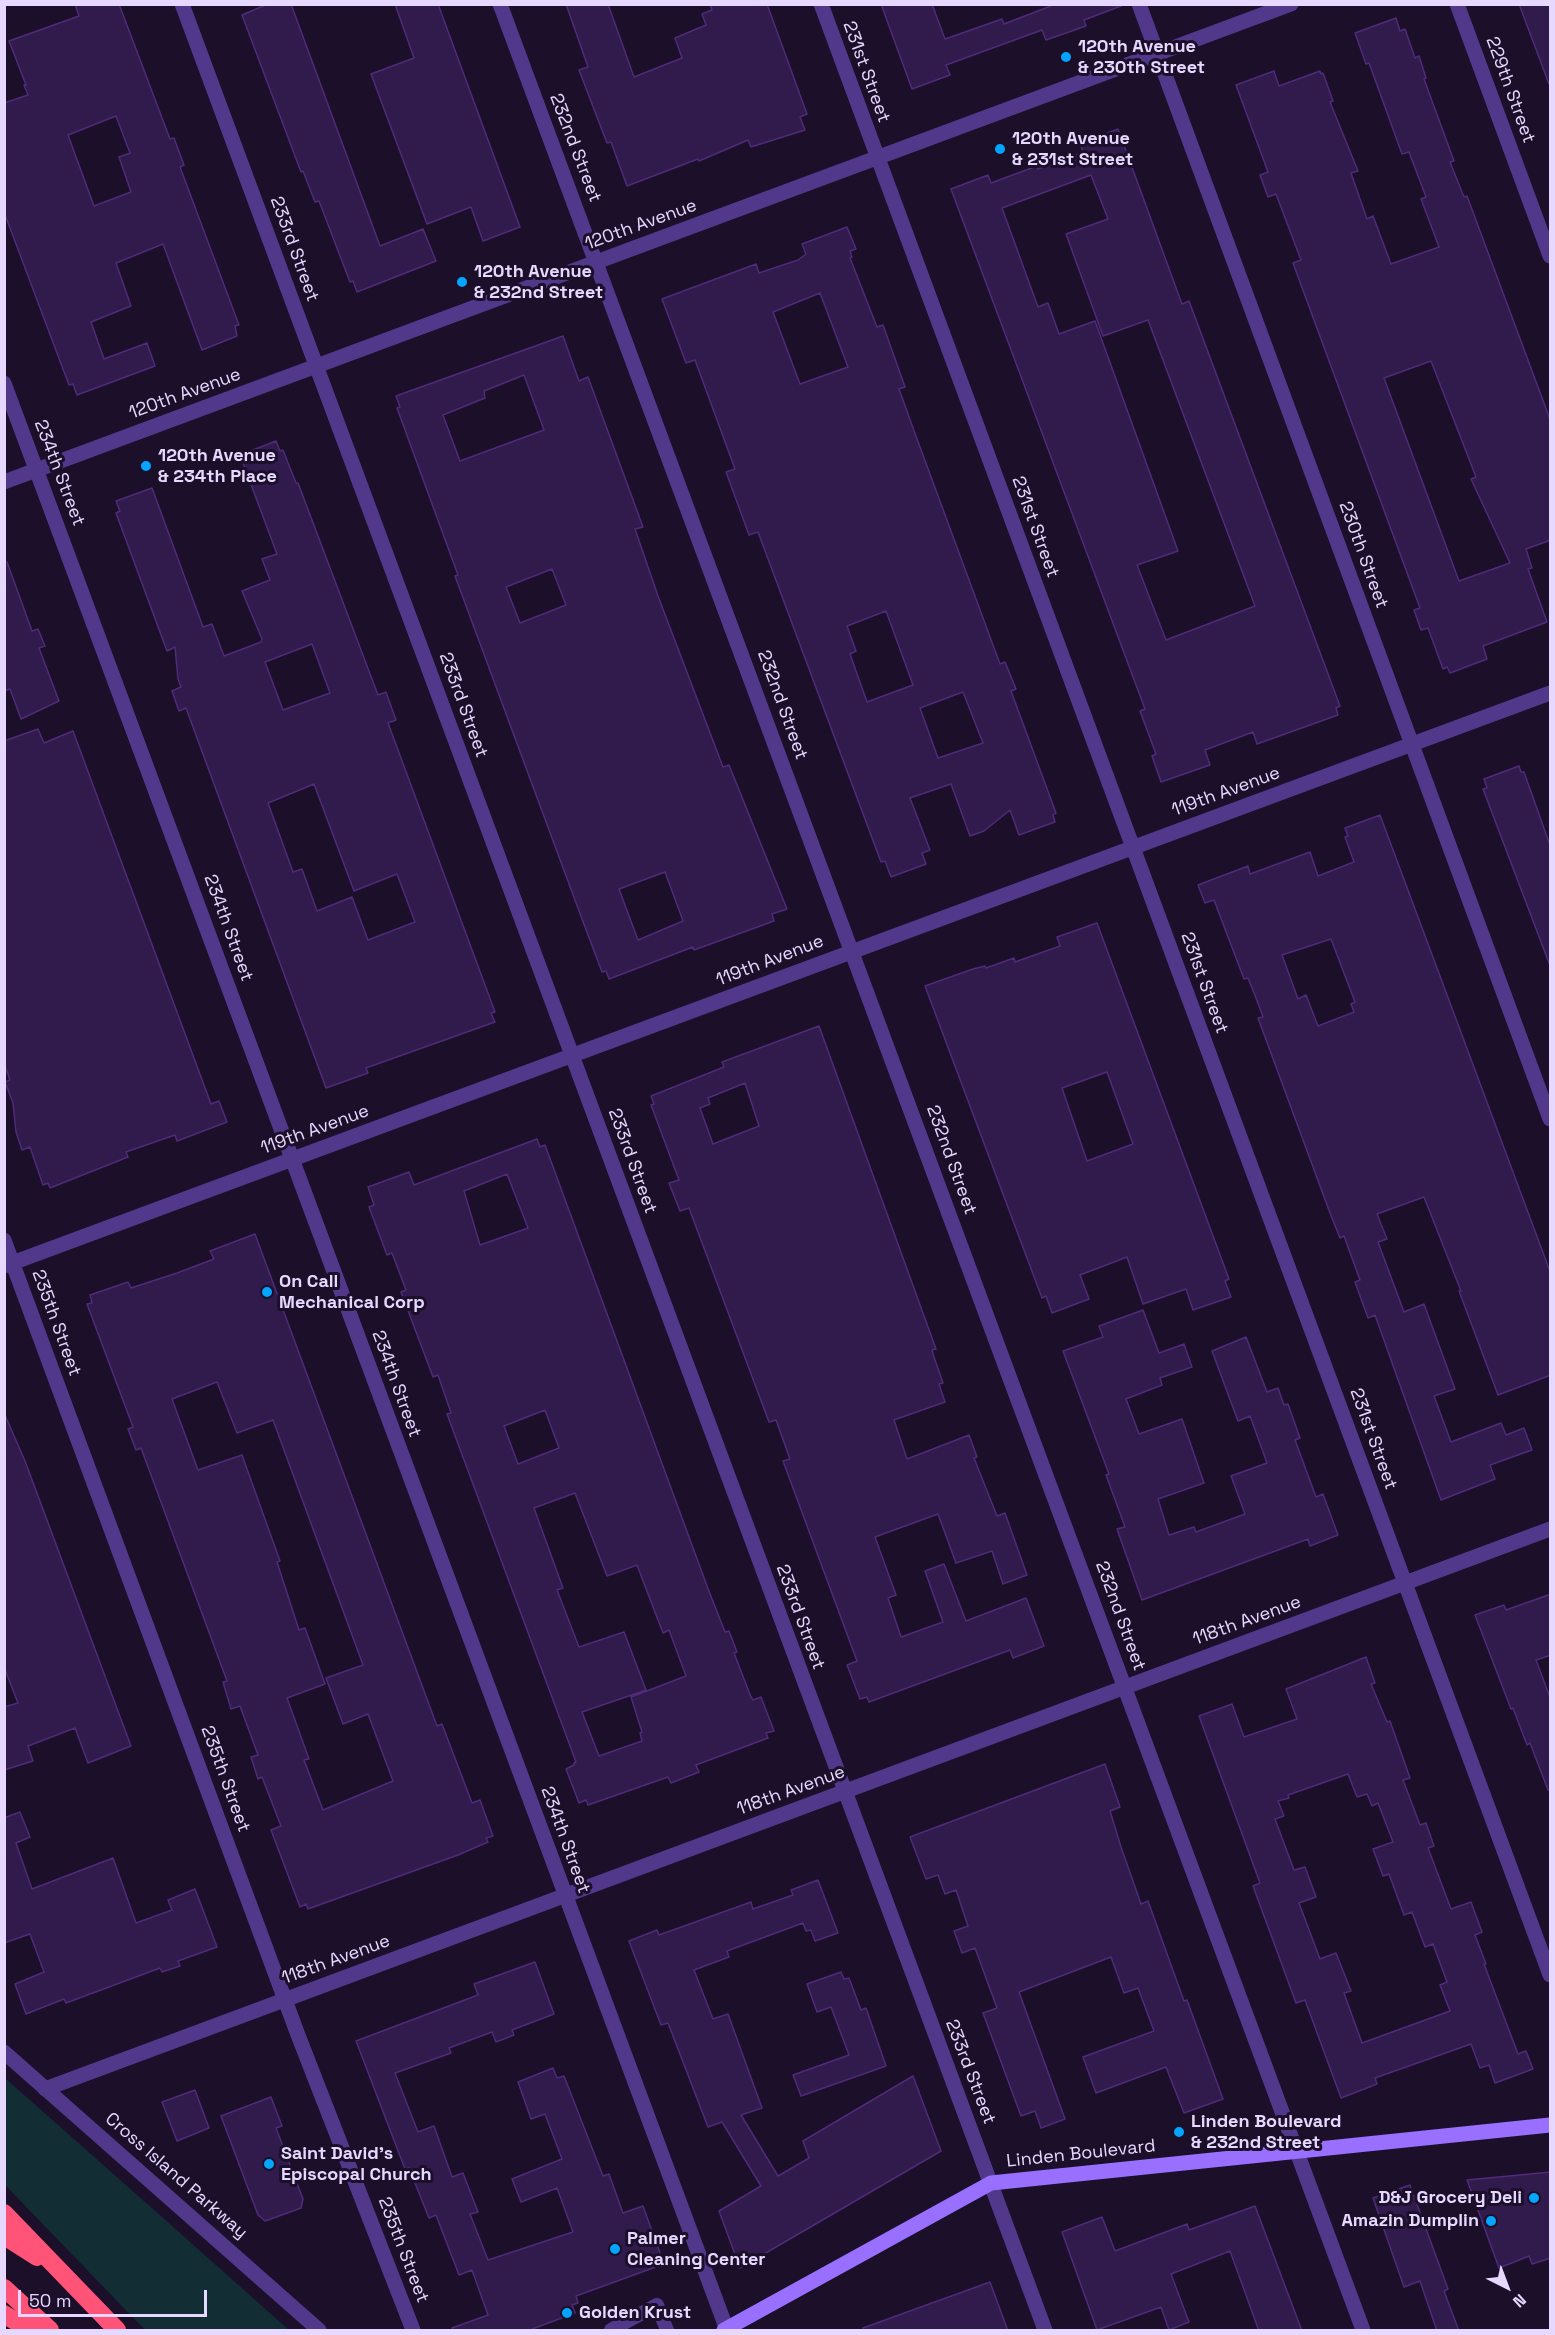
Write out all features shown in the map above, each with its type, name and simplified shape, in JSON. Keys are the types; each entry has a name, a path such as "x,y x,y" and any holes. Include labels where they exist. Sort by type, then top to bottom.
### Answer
{"highway":[{"path":"4,2213 117,2331"},
{"path":"4,2236 66,2276"},
{"path":"4,2288 50,2331"},
{"path":"4,2314 29,2331"}],"main road":[{"name":"Linden Boulevard","path":"726,2330 991,2183 1296,2150 1551,2126"}],"street":[{"name":"233rd Street","path":"182,4 1045,2331"},
{"name":"232nd Street","path":"500,4 1363,2331"},
{"name":"231st Street","path":"821,4 1551,1975"},
{"name":"230th Street","path":"1139,4 1551,1119"},
{"name":"120th Avenue","path":"4,482 1291,4"},
{"name":"229th Street","path":"1457,4 1551,256"},
{"name":"234th Street","path":"4,383 726,2330"},
{"name":"119th Avenue","path":"9,1264 1551,693"},
{"name":"235th Street","path":"4,1240 9,1264 285,2000 413,2331"},
{"name":"118th Avenue","path":"45,2089 1551,1529"},
{"name":"Cross Island Parkway","path":"4,2052 319,2331"}],"lane":[{"path":"611,2331 657,2305 667,2331"}],"green space":[{"path":"5,2078 289,2330 145,2330 5,2185"}],"building":[{"path":"75,4 119,4 170,139 174,138 184,165 180,167 239,325 235,326 237,336 202,350 163,244 116,263 131,306 91,322 104,359 147,343 155,366 77,395 73,384 69,385 4,212 4,103 28,95 9,41 79,16","holes":["116,116 130,153 119,157 131,192 94,206 68,135"]},
{"path":"268,4 291,4 380,246 423,229 436,261 357,292 353,281 350,282 319,201 315,202 303,171 301,172 242,15"},
{"path":"395,4 438,4 520,227 483,241 471,207 427,224 371,74 414,58"},
{"path":"566,4 608,4 634,77 682,58 675,38 706,25 702,14 712,10 710,4 767,4 807,114 800,117 805,130 751,147 748,140 699,161 698,159 627,186 611,142 607,143 579,70 588,67"},
{"path":"881,4 932,4 945,39 1002,19 1004,24 1056,4 1121,6 1084,20 1086,26 1046,40 1042,30 946,65 950,75 912,89"},
{"path":"1519,4 1551,4 1551,83 1549,84"},
{"path":"1396,18 1400,31 1405,29 1415,58 1419,56 1426,78 1424,79 1454,161 1450,162 1464,197 1467,196 1551,422 1551,540 1526,549 1532,568 1528,569 1547,622 1483,646 1487,659 1450,673 1447,667 1443,669 1428,628 1421,630 1414,610 1420,608 1293,263 1301,260 1276,194 1268,197 1260,175 1268,172 1236,85 1274,71 1279,86 1320,71 1321,74 1323,73 1333,101 1330,102 1358,171 1351,173 1367,219 1373,216 1391,264 1439,247 1421,199 1426,197 1409,152 1402,154 1369,63 1366,64 1355,33","holes":["1431,361 1476,477 1471,479 1510,563 1459,581 1384,378"]},
{"path":"1118,129 1182,304 1189,301 1340,706 1336,708 1338,715 1257,744 1253,732 1205,750 1210,765 1161,782 1152,756 1156,754 1140,711 1145,709 951,189 988,175 991,183 1037,166 1038,169 1083,152 1080,143","holes":["1091,175 1108,219 1066,234 1103,336 1148,320 1255,606 1166,640 1137,565 1178,551 1095,321 1059,334 1048,303 1038,307 1002,208"]},
{"path":"847,227 856,249 850,251 852,257 850,258 877,327 883,325 905,387 899,389 1000,664 1005,662 1016,689 1011,691 1056,813 1053,815 1055,822 1019,835 1010,810 984,831 970,836 951,784 910,798 930,850 922,853 926,864 891,877 885,861 881,862 758,532 749,535 726,472 735,469 695,360 686,363 662,299 756,264 759,273 798,260 806,254 802,244","holes":["820,293 848,367 800,384 773,312","886,611 913,685 867,702 850,654 856,651 847,626","963,692 983,743 938,758 920,708"]},
{"path":"563,336 579,381 588,377 643,527 635,529 658,596 723,767 729,765 787,909 772,914 774,921 694,950 693,947 609,979 606,971 602,972 455,576 458,575 397,408 400,407 396,396","holes":["524,375 544,430 460,461 443,415 485,398 484,391","552,569 566,605 520,623 506,587","665,872 683,921 638,940 619,889"]},
{"path":"276,441 280,451 283,450 296,483 298,483 378,695 386,692 396,720 388,723 495,1012 491,1013 495,1022 366,1068 368,1073 326,1088 186,708 179,711 172,691 181,687 175,647 167,651 116,513 120,511 116,501 152,488 203,627 212,624 224,656 261,642 262,639 242,591 270,580 262,559 277,554 240,455","holes":["312,644 330,693 283,710 265,662","314,784 354,891 397,874 415,922 368,940 352,897 317,911 302,869 293,872 268,803"]},
{"path":"4,562 7,562 32,631 38,629 45,646 39,648 59,701 21,719 10,689 4,691"},
{"path":"38,729 44,743 73,731 211,1104 219,1101 227,1122 177,1141 175,1135 126,1152 128,1157 50,1188 48,1183 43,1185 30,1147 22,1150 16,1132 13,1103 5,1082 10,1080 4,1063 4,741"},
{"path":"1519,766 1521,772 1524,772 1551,848 1551,963 1549,963 1483,789 1487,788 1484,779"},
{"path":"1380,815 1551,1274 1551,1375 1498,1395 1424,1197 1377,1214 1387,1239 1378,1242 1404,1312 1424,1304 1455,1389 1434,1396 1451,1442 1501,1423 1506,1435 1524,1428 1532,1450 1490,1465 1495,1479 1441,1500 1375,1315 1368,1318 1355,1282 1360,1280 1344,1236 1340,1238 1330,1213 1258,1018 1263,1017 1256,998 1248,978 1244,979 1214,900 1205,903 1198,885 1248,866 1250,874 1310,852 1318,876 1354,862 1345,837 1348,836 1345,828","holes":["1331,939 1355,1002 1351,1004 1354,1012 1318,1026 1306,995 1298,999 1282,955"]},
{"path":"1097,923 1229,1279 1225,1281 1231,1297 1193,1310 1186,1289 1143,1304 1127,1257 1080,1275 1089,1299 1052,1313 1046,1296 1042,1298 925,986 973,969 985,966 986,968 1014,958 1015,962 1060,946 1057,937","holes":["1107,1072 1133,1144 1087,1161 1062,1088"]},
{"path":"819,1026 936,1349 932,1350 943,1383 939,1384 945,1402 894,1420 907,1459 969,1435 977,1457 974,1458 997,1516 1005,1513 1027,1575 1003,1584 992,1551 956,1563 938,1514 875,1537 896,1595 888,1598 901,1637 943,1622 925,1571 944,1564 966,1621 1026,1598 1044,1646 1013,1658 1010,1650 869,1702 867,1697 860,1699 847,1665 857,1661 783,1461 790,1459 776,1420 769,1422 689,1208 680,1211 669,1183 679,1180 651,1105 654,1104 651,1096 724,1067 722,1062","holes":["745,1083 759,1126 713,1144 700,1108 710,1104 708,1098"]},
{"path":"537,1139 540,1147 545,1145 707,1586 725,1632 729,1631 737,1652 734,1653 751,1697 753,1700 761,1697 774,1731 766,1733 768,1738 696,1765 699,1772 671,1783 668,1777 588,1805 586,1800 579,1803 566,1769 576,1762 447,1414 451,1413 438,1375 433,1377 401,1292 406,1290 392,1253 387,1255 369,1207 374,1205 368,1187 409,1172 414,1185","holes":["507,1174 528,1228 480,1245 464,1191","545,1410 559,1448 518,1464 504,1426","575,1493 607,1576 637,1565 663,1633 669,1630 686,1676 631,1697 642,1732 640,1733 642,1741 599,1756 582,1712 646,1690 624,1632 579,1647 557,1590 563,1588 534,1508"]},
{"path":"255,1234 437,1726 442,1724 472,1803 480,1800 493,1836 486,1838 488,1842 458,1855 308,1909 306,1904 300,1907 271,1830 281,1826 262,1777 258,1779 251,1757 258,1755 240,1706 231,1709 223,1682 227,1681 141,1448 136,1450 128,1429 133,1427 87,1304 92,1303 90,1295 128,1282 131,1288 214,1259 210,1251","holes":["217,1382 237,1433 273,1420 363,1665 326,1678 343,1724 368,1714 393,1781 323,1810 304,1760 309,1759 287,1698 325,1684 305,1628 299,1630 277,1562 280,1561 242,1455 198,1470 172,1399"]},
{"path":"1143,1310 1159,1353 1184,1344 1192,1367 1160,1378 1162,1385 1126,1399 1139,1434 1182,1419 1204,1483 1158,1499 1169,1535 1194,1527 1196,1532 1245,1514 1231,1476 1267,1463 1250,1416 1238,1421 1212,1351 1246,1337 1267,1392 1278,1388 1284,1405 1288,1404 1300,1438 1295,1440 1316,1497 1323,1494 1338,1535 1310,1546 1308,1539 1142,1600 1117,1529 1125,1527 1106,1475 1109,1474 1063,1351 1103,1337 1099,1326"},
{"path":"4,1413 25,1461 131,1746 88,1763 75,1728 28,1746 33,1761 4,1770 4,1707 18,1703 4,1667"},
{"path":"1551,1594 1551,1655 1536,1660 1551,1700 1551,1789 1548,1790 1530,1743 1527,1745 1513,1708 1511,1709 1475,1615 1504,1605 1506,1610"},
{"path":"1366,1657 1375,1683 1371,1684 1387,1722 1390,1721 1410,1778 1403,1780 1420,1825 1426,1823 1434,1846 1428,1848 1451,1909 1471,1902 1482,1932 1475,1935 1486,1964 1484,1964 1518,2054 1526,2051 1533,2069 1495,2083 1489,2065 1480,2068 1471,2044 1375,2078 1377,2084 1341,2098 1305,2000 1296,2003 1253,1886 1260,1883 1199,1716 1232,1704 1244,1737 1297,1719 1286,1689","holes":["1348,1774 1357,1797 1367,1794 1372,1806 1378,1803 1393,1842 1373,1849 1383,1876 1389,1874 1404,1915 1412,1912 1425,1947 1433,1944 1447,1982 1440,1985 1450,2011 1362,2043 1344,1993 1351,1991 1336,1953 1320,1959 1299,1903 1316,1897 1305,1867 1294,1870 1275,1819 1284,1816 1278,1801 1289,1798 1288,1795"]},
{"path":"1105,1764 1120,1807 1110,1811 1141,1904 1148,1901 1223,2099 1184,2113 1166,2067 1096,2093 1083,2057 1154,2031 1138,1988 1124,1993 1111,1957 1019,1992 1065,2119 1041,2128 1035,2111 1021,2116 983,2013 997,2008 975,1948 962,1953 954,1931 968,1926 956,1890 945,1894 938,1875 926,1879 910,1837"},
{"path":"20,1812 30,1837 16,1843 32,1889 113,1858 136,1923 172,1910 168,1900 195,1889 217,1947 178,1961 180,1966 162,1972 160,1968 66,2003 64,1999 26,2014 15,1984 44,1972 30,1934 4,1943 4,1818"},
{"path":"818,1880 838,1933 815,1941 811,1930 806,1931 803,1923 727,1951 729,1957 694,1970 713,2019 728,2014 762,2108 741,2115 778,2176 809,2158 803,2141 913,2076 941,2151 740,2268 719,2211 761,2186 722,2122 708,2127 668,2023 661,2025 629,1941 657,1930 659,1935 751,1902 753,1909 793,1895 791,1890"},
{"path":"535,1962 554,2014 512,2030 514,2035 496,2042 492,2032 449,2048 451,2053 395,2073 418,2132 434,2126 452,2177 463,2173 478,2212 470,2214 488,2260 573,2232 557,2188 521,2202 512,2179 562,2159 545,2114 531,2119 518,2082 553,2068 557,2078 564,2076 603,2176 609,2174 623,2213 643,2206 664,2264 576,2296 578,2303 572,2305 575,2313 527,2331 453,2331 452,2328 488,2315 472,2270 459,2275 436,2215 429,2218 409,2168 405,2169 356,2041 478,1995 474,1984"},
{"path":"841,1972 844,1979 849,1978 861,2010 866,2008 886,2066 801,2096 793,2075 849,2055 831,2007 817,2012 807,1984"},
{"path":"195,2090 209,2128 177,2141 162,2102"},
{"name":"Saint David's Episcopal Church","path":"271,2097 282,2126 276,2128 303,2199 301,2208 265,2221 258,2215 221,2116"},
{"path":"1551,2172 1551,2258 1532,2264 1529,2256 1499,2268 1467,2180"},
{"path":"1410,2185 1448,2289 1444,2291 1459,2331 1437,2331 1420,2281 1404,2287 1373,2198"},
{"path":"1255,2206 1302,2331 1259,2331 1230,2251 1171,2274 1189,2322 1169,2330 1161,2307 1097,2330 1062,2232 1102,2217 1115,2251 1187,2224 1189,2230"},
{"path":"990,2282 1008,2331 864,2331 863,2328"}],"place":[{"name":"120th Avenue & 230th Street","path":"1066,57"},
{"name":"120th Avenue & 231st Street","path":"1000,149"},
{"name":"120th Avenue & 232nd Street","path":"462,282"},
{"name":"120th Avenue & 234th Place","path":"146,466"},
{"name":"On Call Mechanical Corp","path":"267,1292"},
{"name":"Linden Boulevard & 232nd Street","path":"1179,2132"},
{"name":"Saint David's Episcopal Church","path":"269,2164"},
{"name":"D&J Grocery Deli","path":"1534,2198"},
{"name":"Amazin Dumplin","path":"1491,2221"},
{"name":"Palmer Cleaning Center","path":"615,2249"},
{"name":"Golden Krust","path":"567,2313"}]}
